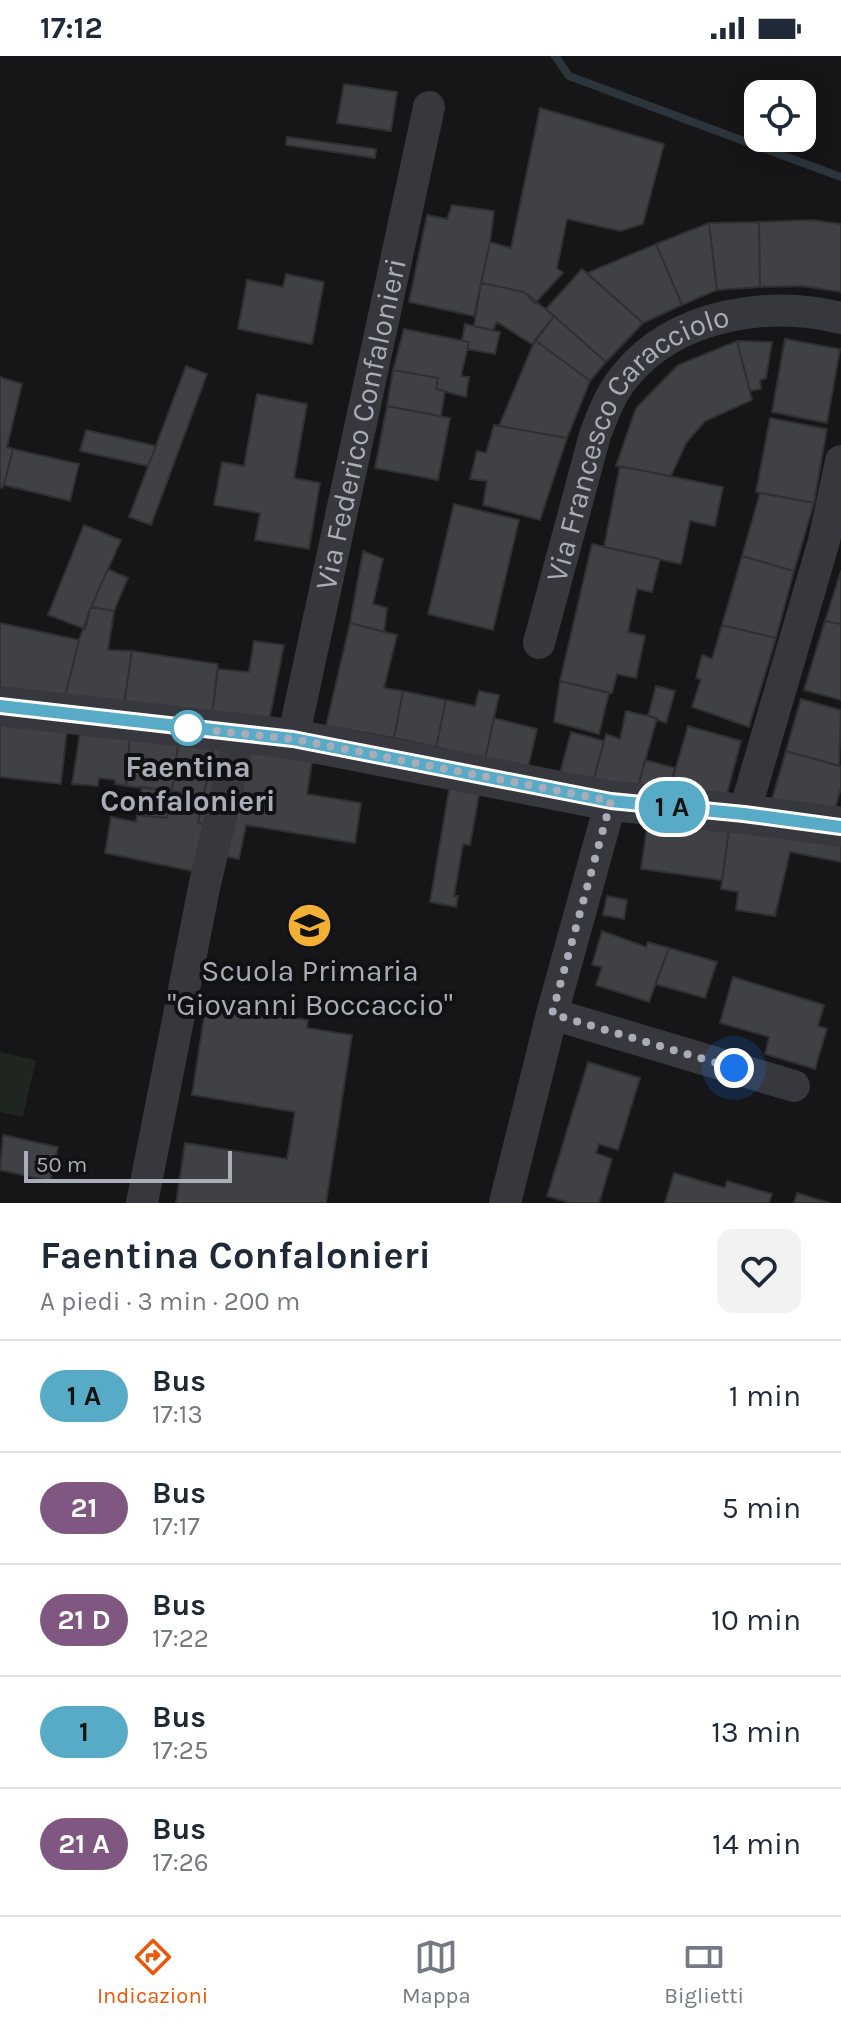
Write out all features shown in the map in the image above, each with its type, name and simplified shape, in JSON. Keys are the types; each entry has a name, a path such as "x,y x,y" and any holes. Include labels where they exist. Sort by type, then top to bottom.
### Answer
{"street":[{"name":"Via Federico Confalonieri","path":"293,739 429,107"},
{"name":"Via Francesco Caracciolo","path":"539,643 595,435 608,402 624,376 657,347 717,318 775,311 841,318"},
{"path":"744,814 833,542 841,461"},
{"path":"0,706 293,739 611,801 841,827"},
{"path":"142,1203 204,888 240,734"},
{"path":"505,1203 552,1014 611,801"},
{"path":"552,1014 794,1086"}],"shaded area":[{"path":"0,1052 36,1060 23,1117 0,1112"}],"building":[{"path":"344,84 397,92 391,131 337,123"},
{"path":"540,108 664,144 643,224 620,231 567,219 557,268 563,273 535,303 524,292 481,283 490,242 511,248"},
{"path":"287,137 376,149 375,158 286,145"},
{"path":"452,205 494,211 474,316 409,302 427,215 447,219"},
{"path":"812,220 841,224 841,292 802,286 760,287 759,222"},
{"path":"759,222 760,287 717,290 709,223"},
{"path":"709,223 717,290 682,305 656,244"},
{"path":"656,244 682,305 643,323 587,273"},
{"path":"582,269 643,323 606,362 546,309"},
{"path":"286,274 324,282 312,344 238,329 247,280 283,287"},
{"path":"481,283 524,292 554,316 533,345 497,322 493,330 474,326"},
{"path":"554,316 606,362 590,381 535,340"},
{"path":"465,324 500,332 495,354 467,349 469,342 462,341"},
{"path":"404,329 469,342 461,376 469,377 466,397 436,389 438,378 393,370"},
{"path":"785,339 840,349 827,423 772,412"},
{"path":"535,340 590,381 567,438 499,426"},
{"path":"737,341 752,400 705,421 686,443 671,476 616,466 636,408 678,365"},
{"path":"737,341 772,342 766,378 760,380 761,389 750,391"},
{"path":"186,366 207,374 151,525 129,517"},
{"path":"393,370 438,378 436,389 445,391 441,416 387,406"},
{"path":"0,377 22,384 7,447 13,449 3,488 0,487"},
{"path":"257,394 307,404 294,478 320,483 309,549 255,540 260,513 214,505 222,462 244,466"},
{"path":"387,406 450,418 438,480 375,468"},
{"path":"770,418 827,429 814,503 756,492"},
{"path":"494,425 567,438 540,520 483,505 487,481 470,479 477,451 486,453"},
{"path":"86,430 156,446 148,466 80,451"},
{"path":"13,449 79,464 70,501 4,485"},
{"path":"620,466 723,487 715,526 690,521 681,564 604,547"},
{"path":"760,493 814,503 794,571 742,556"},
{"path":"454,504 519,520 493,630 428,614"},
{"path":"84,525 121,540 91,607 85,629 48,615"},
{"path":"592,544 660,559 652,592 637,589 628,632 645,636 636,678 617,674 612,693 560,681"},
{"path":"363,551 383,559 373,604 387,608 384,632 350,623"},
{"path":"742,556 794,571 776,638 722,625"},
{"path":"108,569 128,578 114,611 91,607"},
{"path":"841,571 841,624 825,621"},
{"path":"91,607 114,611 108,650 132,651 124,704 65,697"},
{"path":"825,621 841,624 841,700 804,690"},
{"path":"0,623 79,640 65,697 0,690"},
{"path":"350,623 397,635 384,688 403,691 394,738 326,726"},
{"path":"722,625 776,638 749,727 692,707 701,679 696,678 702,655 712,659"},
{"path":"254,641 284,645 269,721 212,715 218,669 249,672"},
{"path":"132,651 218,664 212,715 124,704"},
{"path":"560,681 609,693 599,734 554,722"},
{"path":"656,686 675,691 666,723 648,716"},
{"path":"403,691 446,700 436,747 394,738"},
{"path":"479,691 499,695 485,759 436,747 446,700 475,706"},
{"path":"801,699 841,710 839,766 786,751"},
{"path":"626,711 657,718 637,791 593,782 606,734 620,739"},
{"path":"494,718 537,729 528,768 485,759"},
{"path":"0,723 67,729 61,784 0,777"},
{"path":"688,726 741,741 724,805 667,798"},
{"path":"571,732 604,741 593,782 560,773"},
{"path":"80,733 130,737 126,786 115,784 115,780 99,778 98,786 72,784"},
{"path":"130,737 178,745 172,791 126,786"},
{"path":"178,745 214,747 203,797 172,791"},
{"path":"214,747 231,750 215,827 198,823"},
{"path":"239,749 312,762 307,794 361,803 355,843 246,825 239,859 216,855"},
{"path":"786,751 841,766 841,788 834,812 771,803"},
{"path":"645,760 675,768 667,798 637,791"},
{"path":"450,784 480,789 470,845 463,844 454,896 458,896 456,907 430,902"},
{"path":"142,787 172,791 167,818 137,815"},
{"path":"172,791 203,797 198,823 215,827 202,873 105,853 111,817 136,822 137,815 167,818"},
{"path":"649,813 730,822 722,880 641,869"},
{"path":"730,822 841,835 841,862 790,852 775,916 736,910 738,892 721,889"},
{"path":"607,896 627,900 624,919 603,915"},
{"path":"602,931 646,947 648,942 669,948 649,1002 596,985 602,967 592,965"},
{"path":"669,948 717,962 705,998 655,984"},
{"path":"733,977 824,1005 818,1026 827,1029 815,1069 765,1054 769,1037 720,1023"},
{"path":"206,1004 308,1020 307,1028 352,1035 326,1203 176,1203 185,1143 287,1159 295,1112 192,1095"},
{"path":"588,1062 640,1078 618,1150 599,1144 596,1153 612,1159 599,1203 570,1203 547,1196"},
{"path":"3,1135 58,1147 50,1181 0,1170"},
{"path":"674,1173 725,1188 727,1181 772,1194 769,1203 665,1203"},
{"path":"797,1193 830,1203 794,1203"}],"waterway":[{"path":"555,56 569,76 841,177"}],"bus line":[{"path":"0,706 293,739 611,801 841,827"}],"place":[{"name":"Faentina Confalonieri","path":"188,728"},
{"name":"Scuola Primaria \"Giovanni Boccaccio\"","path":"310,925"}],"route":[{"path":"188,728 293,739 611,801 552,1014 734,1068"}]}
